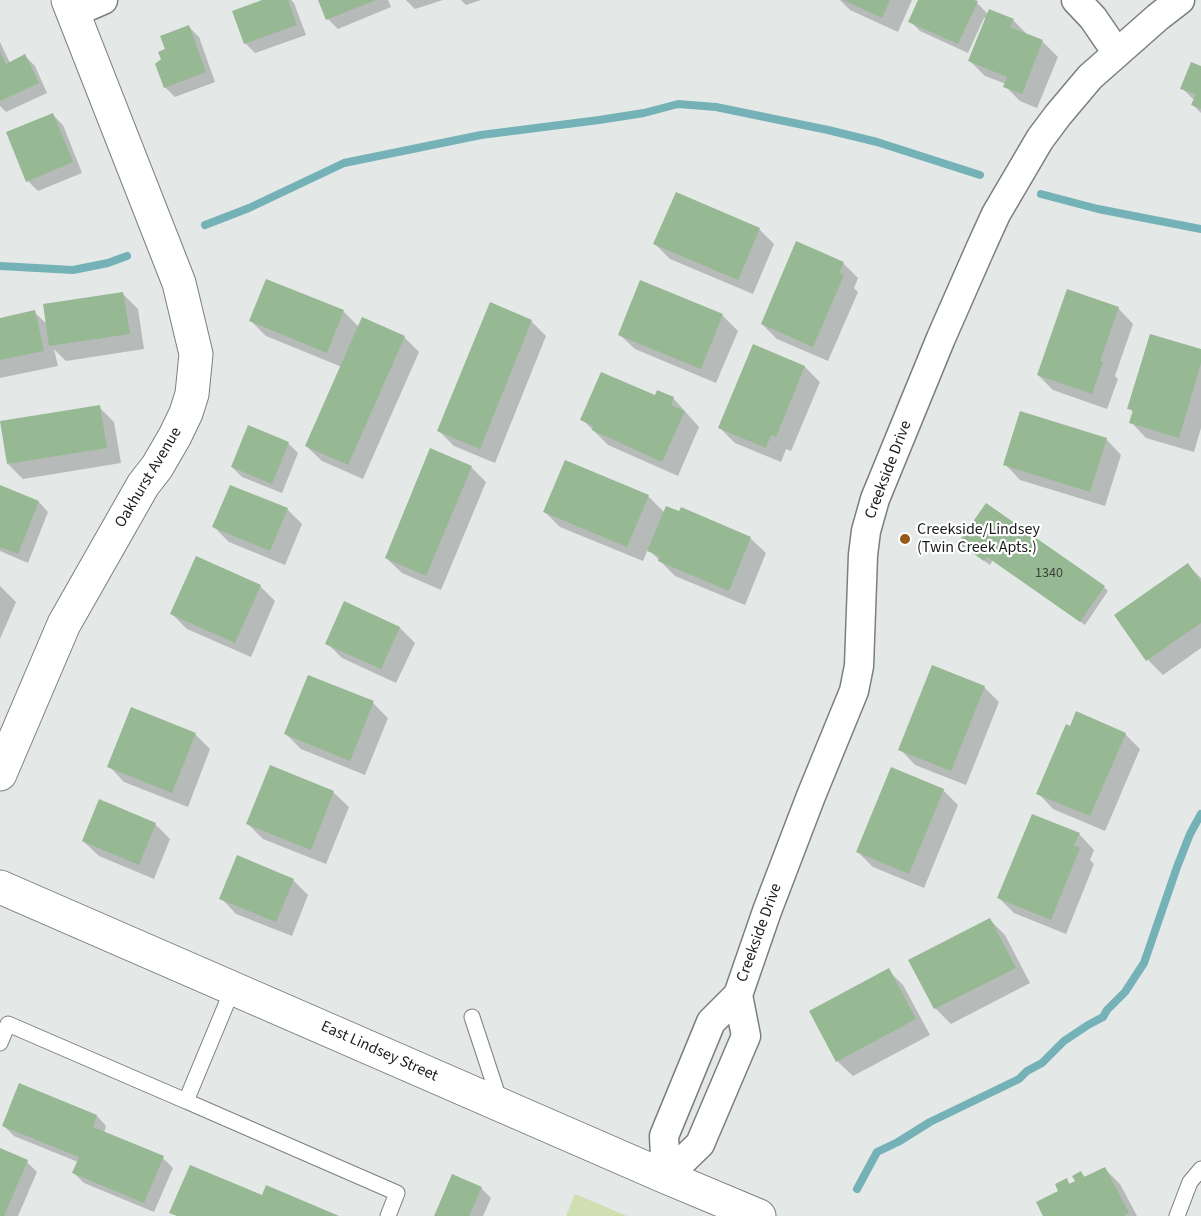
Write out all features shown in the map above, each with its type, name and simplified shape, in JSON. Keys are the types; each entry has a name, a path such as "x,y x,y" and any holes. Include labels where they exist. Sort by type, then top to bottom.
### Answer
{"street":[{"path":"71,7 104,0"},
{"path":"1076,0 1093,18 1117,53"},
{"name":"Creekside Drive","path":"666,1178 664,1136 668,1125 711,1022 738,995 775,890 854,691 859,666 866,531 875,499 941,338 996,214 1040,139 1090,77 1180,0"},
{"name":"Oakhurst Avenue","path":"0,774 64,624 143,485 158,467 175,436 192,394 195,372 196,354 178,283 71,7"},
{"name":"East Lindsey Street","path":"0,887 666,1178 759,1216"},
{"name":"Creekside Drive","path":"666,1178 700,1144 746,1036 738,995"}],"lane":[{"path":"186,1101 232,988"},
{"path":"472,1017 501,1105"},
{"path":"0,1043 8,1024 397,1193 388,1216"},
{"path":"1177,1216 1190,1182 1201,1169"}],"green space":[{"path":"575,1194 627,1216 566,1216"}],"building":[{"path":"262,0 288,0 297,25 244,44 232,11"},
{"path":"318,0 376,0 326,20"},
{"path":"843,0 890,0 882,18"},
{"path":"918,0 978,1 958,44 908,22"},
{"path":"989,9 1014,19 1010,27 1043,40 1022,94 1003,87 1007,77 968,61"},
{"path":"189,25 206,72 164,88 155,64 161,59 158,52 165,49 160,36"},
{"path":"0,51 6,64 25,54 39,83 0,101"},
{"path":"1191,62 1201,66 1201,109 1191,105 1196,94 1180,89"},
{"path":"53,113 73,162 26,182 6,132"},
{"path":"676,192 760,228 738,280 653,244"},
{"path":"796,241 844,262 839,273 844,275 813,347 761,324"},
{"path":"266,279 344,310 327,353 249,321"},
{"path":"640,280 723,314 701,369 618,335"},
{"path":"1067,289 1119,307 1100,361 1103,362 1092,394 1037,375"},
{"path":"123,292 130,334 49,346 43,304"},
{"path":"490,302 532,320 480,449 437,431"},
{"path":"35,310 44,351 0,360 0,318"},
{"path":"362,317 405,336 348,465 305,446"},
{"path":"1150,334 1201,349 1201,363 1179,438 1129,423 1133,410 1127,409"},
{"path":"753,344 805,366 776,437 771,435 766,448 718,428"},
{"path":"601,372 655,395 657,390 674,397 671,405 685,411 662,462 592,430 593,426 580,420"},
{"path":"100,405 107,448 7,464 0,421"},
{"path":"1020,411 1107,438 1090,492 1003,465"},
{"path":"248,425 289,442 272,484 231,467"},
{"path":"430,448 472,466 426,576 385,558"},
{"path":"565,460 649,495 627,547 543,512"},
{"path":"0,485 39,501 18,554 0,547"},
{"path":"230,485 288,508 270,551 212,527"},
{"path":"986,503 1105,586 1080,622 987,557 984,561 958,543"},
{"path":"666,506 679,511 681,507 751,537 729,591 658,561 660,556 647,551"},
{"path":"196,556 261,585 235,643 170,614"},
{"path":"1188,563 1201,582 1201,623 1146,661 1114,615"},
{"path":"344,601 400,627 381,669 325,644"},
{"path":"932,665 985,686 951,771 898,750"},
{"path":"308,675 374,701 350,761 284,734"},
{"path":"131,707 196,733 172,793 107,767"},
{"path":"1076,711 1126,733 1090,816 1036,794 1066,724 1070,726"},
{"path":"270,765 334,791 311,850 246,824"},
{"path":"891,767 944,789 909,874 856,852"},
{"path":"99,799 156,823 139,865 82,841"},
{"path":"1032,814 1080,833 1074,845 1080,848 1051,920 997,898"},
{"path":"237,855 294,879 276,922 219,899"},
{"path":"990,918 1016,968 934,1009 908,960"},
{"path":"889,968 916,1019 836,1062 809,1011"},
{"path":"19,1083 97,1115 93,1127 164,1156 144,1203 72,1173 79,1157 2,1126"},
{"path":"0,1148 28,1160 4,1216 0,1216"},
{"path":"190,1165 262,1195 266,1185 339,1216 177,1216 169,1213"},
{"path":"1105,1167 1129,1213 1124,1216 1043,1216 1036,1202 1058,1191 1055,1184 1067,1178 1069,1184 1075,1181 1072,1176 1081,1171 1084,1177"},
{"path":"452,1174 482,1187 469,1216 434,1216"}],"waterway":[{"path":"205,225 249,208 344,163 481,135 644,113 678,104 716,107 828,130 877,142 980,175"},
{"path":"1041,194 1098,209 1201,229"},
{"path":"0,266 73,270 108,263 127,256"},
{"path":"857,1189 877,1152 930,1122 1019,1079 1027,1071 1042,1063 1064,1041 1103,1017 1125,992 1144,963 1177,867 1201,814"}],"place":[{"name":"Creekside/Lindsey (Twin Creek Apts.)","path":"905,539"}]}
